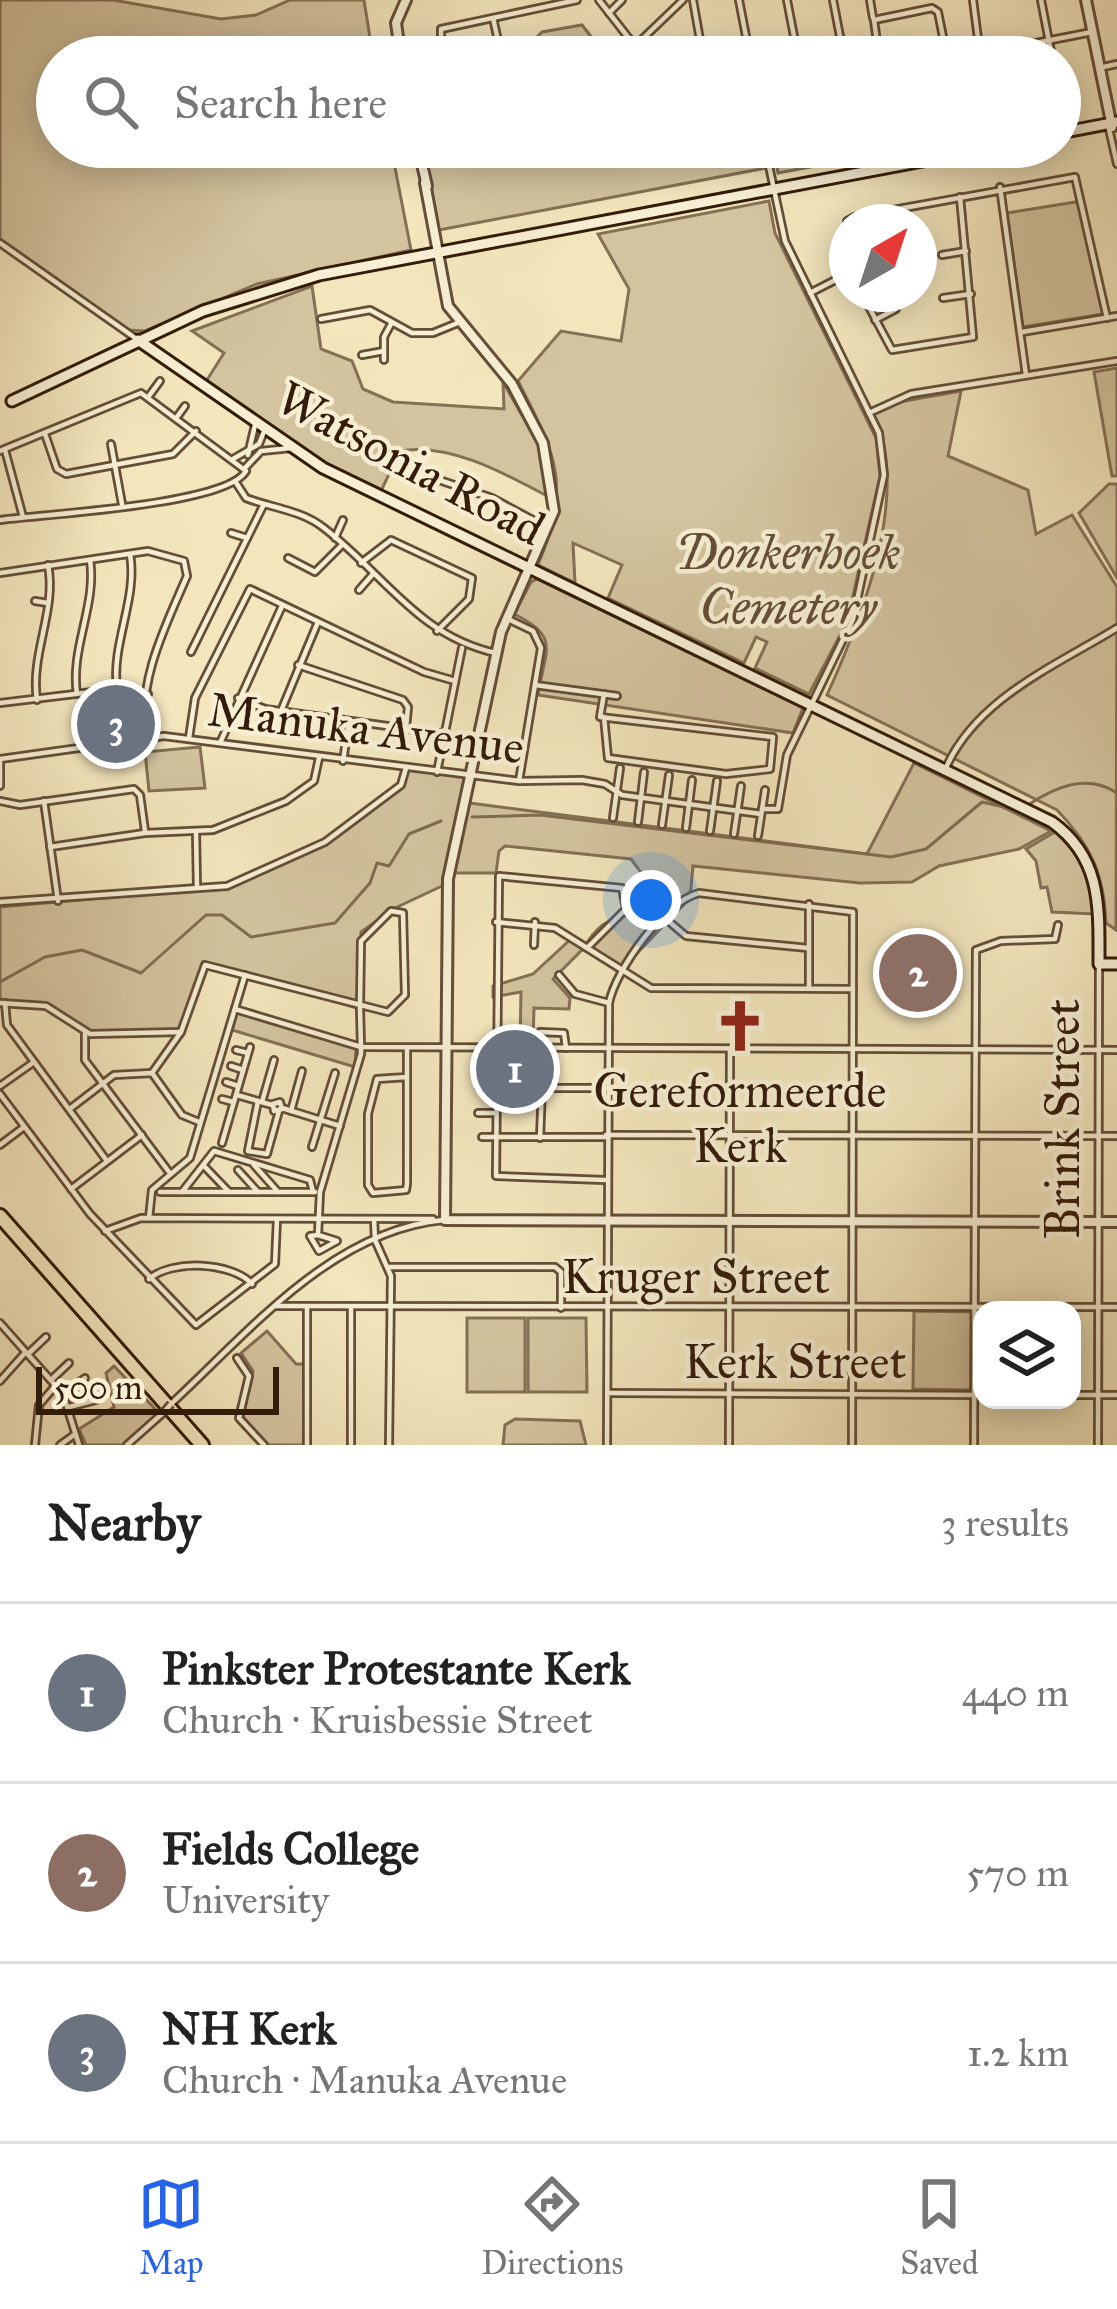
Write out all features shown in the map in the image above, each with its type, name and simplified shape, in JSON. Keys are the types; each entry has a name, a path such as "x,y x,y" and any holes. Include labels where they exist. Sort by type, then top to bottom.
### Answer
{"highway":[{"path":"0,1216 202,1445"}],"main road":[{"path":"1081,131 1112,125"},
{"path":"0,406 256,293 354,268 887,168"},
{"path":"141,342 256,293"},
{"path":"126,349 127,333"},
{"path":"126,349 162,356 158,343 164,335"},
{"name":"Watsonia Road","path":"141,342 291,448 1042,817"},
{"name":"Brink Street","path":"1042,817 1073,839 1089,863 1098,896 1099,964"},
{"path":"1099,937 1104,957 1117,964"},
{"path":"1099,964 1117,964"}],"street":[{"path":"398,36 396,23 406,0"},
{"path":"440,36 440,30 577,0"},
{"path":"599,0 626,36"},
{"path":"609,13 622,0"},
{"path":"645,36 683,0"},
{"path":"693,0 699,36"},
{"path":"739,0 746,36"},
{"path":"787,0 794,36"},
{"path":"833,0 840,36"},
{"path":"870,0 876,36"},
{"path":"973,0 978,36"},
{"path":"1041,0 1047,36"},
{"path":"1086,0 1117,162"},
{"path":"874,20 935,8 942,36"},
{"path":"493,18 497,36"},
{"path":"1072,36 1092,32"},
{"path":"1100,66 1117,64"},
{"path":"422,168 451,306 460,324 511,382 547,450 554,512 506,618 496,653 446,892 441,1220"},
{"path":"616,792 738,810 779,808 787,755 853,619 881,502 881,442 782,227 770,168"},
{"path":"917,204 1000,187 1068,177 1080,180 1107,318"},
{"path":"1000,187 1026,375"},
{"path":"871,312 893,351 970,339 975,333 959,195"},
{"name":"Watsonia Road","path":"0,244 141,342"},
{"path":"942,255 966,251"},
{"path":"810,292 829,283"},
{"path":"943,298 971,294"},
{"path":"321,319 370,310 391,324 429,333 460,324"},
{"path":"875,320 890,312"},
{"path":"1020,332 1117,316"},
{"path":"362,355 384,356 391,324"},
{"path":"868,412 910,394 1117,361"},
{"path":"149,396 160,381"},
{"path":"22,517 3,451 137,394 149,396 245,470"},
{"path":"178,417 185,406"},
{"path":"260,426 260,447"},
{"path":"0,520 207,494 235,481 245,470 260,426"},
{"path":"45,434 63,474 176,453 196,431"},
{"path":"111,444 122,504"},
{"path":"233,459 249,457 260,447 291,448"},
{"path":"413,471 492,498 549,529"},
{"path":"235,481 246,498 317,523 436,632 463,646 496,653"},
{"path":"174,498 176,508"},
{"path":"191,652 229,566 264,504"},
{"path":"335,538 343,520"},
{"path":"231,533 247,538"},
{"path":"361,563 391,540 472,578 469,599 443,619 436,632"},
{"path":"288,558 316,572 342,545"},
{"path":"0,573 148,550 174,556 188,570 165,617 148,694 146,736"},
{"path":"117,689 115,660 132,580 130,554"},
{"path":"77,694 75,665 91,584 90,560"},
{"path":"37,700 34,668 48,603 48,566"},
{"path":"359,590 373,574"},
{"path":"189,738 195,698 246,592 253,590 424,672 455,681"},
{"path":"35,601 48,603"},
{"path":"220,743 283,604"},
{"path":"506,618 538,637 519,781"},
{"path":"281,710 318,621"},
{"path":"945,770 960,740 984,713 1117,628"},
{"path":"437,772 463,646"},
{"path":"298,665 403,700 408,707 406,728"},
{"path":"535,686 617,696"},
{"path":"0,703 117,689 148,694"},
{"path":"604,694 604,717 608,758 726,774 770,769 771,736 604,717"},
{"path":"238,698 281,710 445,734"},
{"path":"343,761 349,721"},
{"name":"Manuka Avenue","path":"0,760 146,736 189,738 519,781 582,780 605,784 616,792"},
{"path":"50,848 145,833 196,832 286,801 314,781 319,757"},
{"path":"0,760 0,786"},
{"path":"0,902 227,886 315,848 401,785 406,768"},
{"path":"613,818 620,768"},
{"path":"638,822 644,772"},
{"path":"662,825 669,775"},
{"path":"686,828 692,780"},
{"path":"710,831 717,782"},
{"path":"734,834 741,786"},
{"path":"0,801 44,801 134,789 140,795 145,833"},
{"path":"758,836 764,790"},
{"path":"44,801 58,901"},
{"path":"196,832 197,886"},
{"path":"586,948 626,909 622,889 509,876 497,879 494,1137 499,1178 606,1180"},
{"path":"608,1445 609,1004 619,969 695,894 850,907 852,1445"},
{"path":"808,988 809,904"},
{"path":"152,1073 181,1032 206,965 360,1009 385,1014 403,1001 401,911 392,911 362,938 360,1009 361,1047 316,1192"},
{"path":"666,919 686,936 808,948"},
{"path":"496,922 535,922 651,988 853,989"},
{"path":"534,945 535,922"},
{"path":"975,1301 977,947 1055,939 1058,925"},
{"name":"Brink Street","path":"1098,1445 1099,964"},
{"path":"149,1218 151,1193 190,1158 245,975"},
{"path":"559,975 575,994 609,1004"},
{"path":"107,1161 6,1022 2,1003 46,1006 85,1033 181,1032"},
{"path":"235,1009 361,1047 1117,1050"},
{"path":"540,1032 564,1033 566,1048"},
{"path":"85,1033 82,1053 171,1174"},
{"path":"407,1048 407,1077 406,1190 398,1195 370,1190 368,1114 377,1079 407,1077"},
{"path":"729,1445 730,1049"},
{"path":"213,1133 223,1139 249,1050 236,1050"},
{"path":"274,1060 245,1149 264,1155 281,1110"},
{"path":"34,1062 0,1090 105,1231 196,1325 277,1262 278,1219"},
{"path":"231,1066 243,1070"},
{"path":"481,1067 494,1066"},
{"path":"291,1111 302,1071"},
{"path":"152,1073 182,1115 200,1122"},
{"path":"69,1109 114,1075 152,1073"},
{"path":"312,1147 335,1073"},
{"path":"226,1082 238,1086"},
{"path":"479,1088 495,1088"},
{"path":"539,1138 542,1088 606,1088"},
{"path":"222,1099 260,1102 340,1126"},
{"path":"478,1113 494,1113"},
{"path":"217,1115 229,1118"},
{"path":"0,1145 25,1127"},
{"path":"274,1128 285,1132"},
{"path":"71,1189 142,1136"},
{"path":"482,1137 1117,1136"},
{"path":"269,1146 281,1149"},
{"path":"182,1192 213,1151 252,1162 312,1181 320,1219 318,1235"},
{"path":"252,1162 278,1192"},
{"path":"484,1162 495,1162"},
{"path":"205,1167 229,1192"},
{"path":"238,1170 258,1192"},
{"path":"160,1192 316,1192"},
{"path":"105,1231 149,1218 1117,1222"},
{"path":"374,1219 375,1240 388,1267 389,1445"},
{"path":"128,1445 314,1274 375,1240 441,1220"},
{"path":"388,1267 555,1267 561,1272 561,1309"},
{"path":"149,1279 164,1268 232,1269 252,1284"},
{"name":"Kruger Street","path":"275,1306 973,1309"},
{"name":"Kruger Street","path":"1081,1306 1117,1307"},
{"path":"307,1307 308,1445"},
{"path":"351,1308 351,1445"},
{"path":"0,1323 63,1394 79,1445"},
{"path":"0,1381 46,1337"},
{"path":"237,1358 249,1376 239,1418 264,1445"},
{"path":"35,1445 38,1405 69,1364"},
{"path":"63,1394 85,1378"},
{"name":"Kerk Street","path":"608,1393 973,1395"},
{"path":"1081,1395 1117,1396"},
{"path":"69,1407 96,1400"},
{"path":"974,1445 977,1409"},
{"path":"60,1445 74,1436"}],"green space":[{"path":"0,0 113,0 221,19 256,15 290,0 364,0 370,36 36,36 36,168 395,168 411,250 257,284 145,331 129,330 0,239"},
{"path":"582,25 591,36 538,36"},
{"path":"428,168 766,168 439,230"},
{"name":"Donkerhoek Cemetery","path":"769,201 775,233 876,438 880,476 847,622 809,694 755,668 767,642 756,637 744,663 608,598 622,565 573,543 575,583 538,565 555,512 555,470 518,381 561,331 621,341 629,289 598,234"},
{"path":"1082,201 1103,314 1023,327 1007,213"},
{"path":"312,286 321,349 352,361 363,389 393,402 504,409 503,382 543,452 549,497 477,462 419,449 400,451 381,491 324,464 205,383 224,353 192,331"},
{"path":"1117,368 1117,476 1112,476 1094,372"},
{"path":"961,391 948,456 1028,490 1036,534 1072,515 1117,587 1116,930 1106,923 1094,861 1057,810 827,695 867,594 885,518 884,446 874,414 899,402"},
{"path":"1109,484 1117,484 1117,578 1079,513"},
{"path":"537,579 803,708 793,733 538,695 546,655 544,638 514,614"},
{"path":"200,747 205,788 149,791 145,752"},
{"path":"914,763 1051,831 1019,849 939,866 912,882 860,883 693,866 690,898 619,972 583,949 553,979 570,998 569,1009 534,1008 533,1044 520,1044 521,992 493,997 493,986 533,974 573,937 586,944 610,921 642,915 645,878 631,859 505,846 499,851 496,873 453,873 469,803 867,854"},
{"path":"406,768 467,775 442,886 393,909 361,932 360,1009 203,962 183,1030 86,1034 44,1005 0,1004 0,907 228,887 318,848 404,785"},
{"path":"1055,832 1083,869 1095,914 1052,912 1047,887 1041,888 1036,861 1026,849"},
{"path":"237,1012 356,1048 355,1067 232,1030"},
{"path":"914,1311 972,1312 971,1390 913,1389"},
{"path":"467,1318 525,1318 525,1392 467,1392"},
{"path":"528,1318 586,1318 587,1392 528,1392"},
{"path":"267,1331 296,1364 305,1364 304,1445 267,1445 243,1417 253,1371 241,1353"},
{"path":"114,1366 159,1413 124,1445 86,1445 79,1429 114,1407 106,1373"},
{"path":"515,1419 580,1421 586,1445 503,1445 505,1425"}],"waterway":[{"path":"1028,805 1083,783 1117,793"},
{"path":"472,817 540,815 891,857 926,849 982,802 1021,811"},
{"path":"0,982 45,957 82,950 141,973 206,915 222,915 251,937 335,923 370,883 377,863 389,866 409,834 441,821"}],"place":[{"name":"NH Kerk","path":"116,724"},
{"name":"Fields College","path":"918,973"},
{"name":"Gereformeerde Kerk","path":"740,1026"},
{"name":"Pinkster Protestante Kerk","path":"515,1069"}]}
